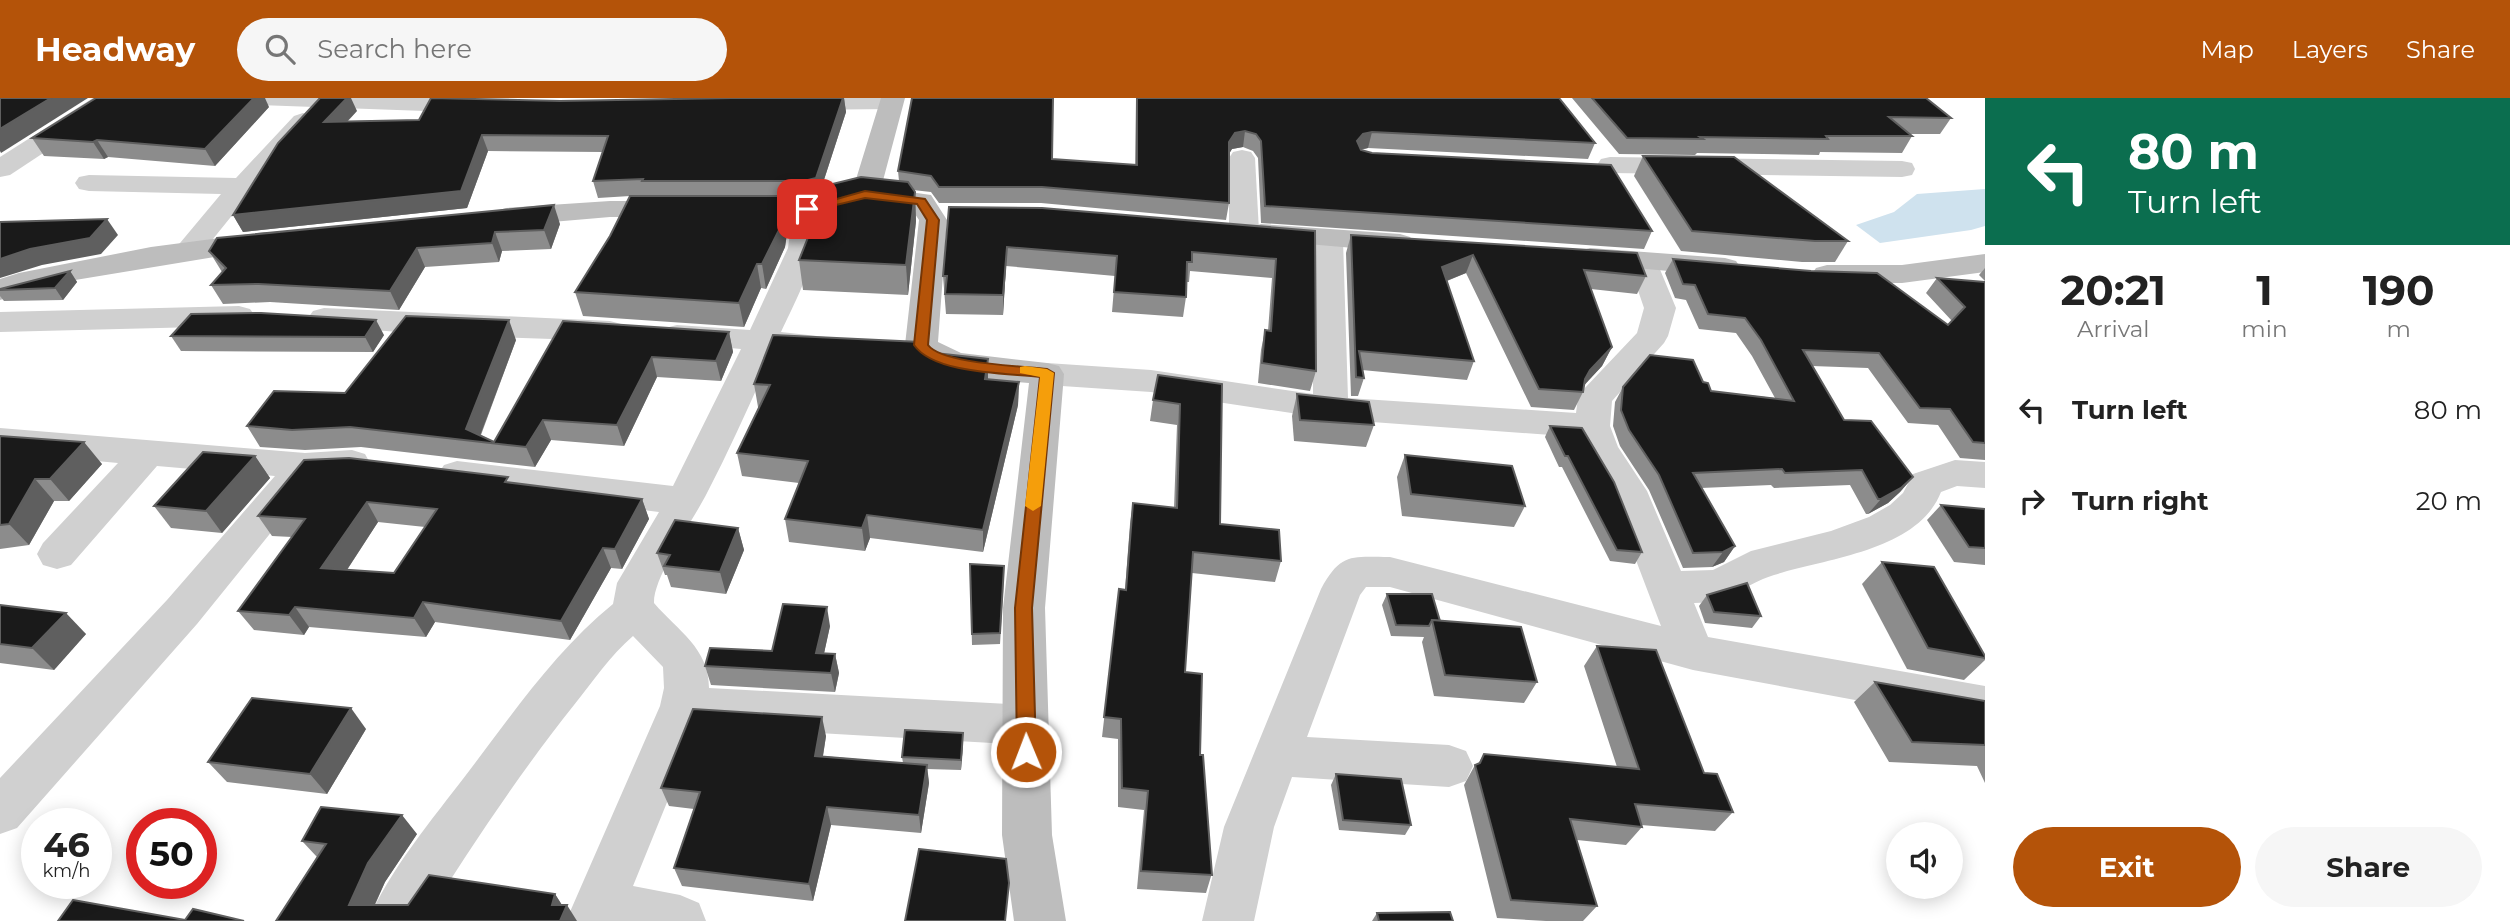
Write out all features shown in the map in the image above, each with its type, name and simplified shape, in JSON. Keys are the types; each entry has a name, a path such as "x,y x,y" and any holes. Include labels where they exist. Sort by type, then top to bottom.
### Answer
{"street":[{"path":"0,169 110,98"},
{"path":"259,98 500,107"},
{"path":"766,103 892,100 865,194"},
{"path":"190,249 243,186 321,102"},
{"path":"1242,158 1231,230 1328,240 1425,245"},
{"path":"1606,168 1902,169"},
{"path":"89,183 243,186"},
{"path":"479,219 610,209 807,209 865,194 921,201 944,214 933,220 921,345 926,352"},
{"path":"680,921 595,913 683,706 688,678 682,657 654,632 635,610 633,598 640,579 684,501 803,248 807,209"},
{"path":"2,289 42,277 190,249 286,238"},
{"path":"1328,240 1331,408"},
{"path":"1656,254 1660,308 1652,336 1595,398 1592,426 1601,449 1628,491 1693,652"},
{"path":"1561,255 1656,254 1749,269"},
{"path":"1802,274 1902,274 1985,263"},
{"path":"0,322 284,316 435,326 761,340 926,352 953,362 1151,381 1331,408 1592,426"},
{"path":"1040,921 1027,835 1024,608 1047,373"},
{"path":"0,440 305,466 360,463 387,466"},
{"path":"57,554 149,452"},
{"path":"0,812 181,612 305,466"},
{"path":"428,471 684,501"},
{"path":"1668,587 1717,584 1748,567 1836,545 1905,516 1924,497 1926,483 1955,473 1985,475"},
{"path":"1228,921 1249,827 1342,589 1355,572 1390,572 1693,652 1985,705"},
{"path":"394,921 456,827 534,721 603,637 635,610"},
{"path":"683,706 1026,725"},
{"path":"1277,756 1448,766"}],"water":[{"path":"1985,189 1985,226 1971,230 1880,243 1856,225 1894,212 1917,194"}],"building":[{"path":"0,98 51,98 0,129"},
{"path":"96,98 254,98 205,149 97,140 93,142 32,138"},
{"path":"320,98 347,98 324,122 419,120 431,98 560,101 843,98 816,178 804,181 593,181 608,136 482,135 461,191 233,215 278,143"},
{"path":"912,98 1053,98 1052,159 1137,165 1137,98 1559,98 1595,143 1372,132 1363,134 1357,141 1361,150 1372,153 1611,165 1652,231 1265,206 1261,141 1256,134 1245,131 1235,133 1229,142 1229,203 1042,187 939,187 931,176 898,171"},
{"path":"1592,98 1926,98 1951,118 1889,117 1912,136 1826,136 1828,139 1627,138"},
{"path":"1643,156 1734,157 1848,241 1815,241 1692,231"},
{"path":"861,177 908,182 915,192 906,265 799,260 815,220 820,187"},
{"path":"630,196 785,196 782,224 762,264 757,264 739,303 575,292 610,236"},
{"path":"554,205 544,230 495,232 492,243 417,248 390,291 259,284 211,285 226,268 209,251 217,238"},
{"path":"949,207 1042,208 1315,231 1316,371 1262,363 1265,330 1271,331 1276,259 1192,252 1192,262 1187,262 1186,297 1114,292 1117,256 1007,247 1003,295 945,294 947,276 943,276"},
{"path":"107,219 90,238 30,249 0,259 0,222"},
{"path":"1351,235 1637,253 1646,276 1584,270 1612,347 1590,370 1583,392 1539,389 1473,255 1442,267 1474,361 1359,351 1364,378 1356,377"},
{"path":"1673,259 1811,271 1877,273 1948,325 1965,307 1937,278 1985,282 1985,443 1973,442 1950,409 1920,408 1879,353 1803,350 1844,420 1871,421 1913,477 1901,488 1878,499 1862,470 1785,473 1782,469 1693,473 1735,546 1723,552 1693,553 1659,475 1629,430 1621,410 1623,387 1650,355 1693,360 1703,382 1708,383 1711,391 1794,401 1761,340 1745,318 1708,314 1695,285 1683,284"},
{"path":"70,271 55,288 0,290 0,289"},
{"path":"261,313 376,320 365,337 171,336 191,314"},
{"path":"406,316 509,320 466,429 494,442 563,321 729,332 716,361 652,357 617,425 543,420 526,447 350,427 292,430 247,426 274,391 345,393"},
{"path":"773,335 921,342 928,345 926,352 988,359 985,379 1019,382 983,530 867,515 862,528 785,519 808,461 737,453 770,385 754,384"},
{"path":"1158,375 1222,384 1220,524 1279,530 1281,561 1193,552 1185,672 1202,674 1200,755 1203,755 1212,875 1141,871 1148,791 1122,788 1121,719 1104,717 1119,589 1126,590 1133,503 1177,508 1180,404 1153,400"},
{"path":"1297,394 1369,402 1374,425 1300,420"},
{"path":"1550,426 1582,428 1614,482 1642,552 1617,550"},
{"path":"0,436 84,442 50,479 35,479 9,524 0,525"},
{"path":"203,452 255,456 206,511 154,506"},
{"path":"1405,455 1512,466 1525,506 1411,494"},
{"path":"349,458 508,477 505,482 642,499 615,549 603,548 561,621 423,602 414,618 295,607 289,615 238,611 305,519 258,516 304,460","holes":["367,502 437,509 394,573 321,568"]},
{"path":"1941,505 1985,509 1985,548 1969,547"},
{"path":"675,520 738,528 720,572 664,566 670,555 657,553"},
{"path":"1882,562 1934,567 1985,658 1928,648"},
{"path":"970,564 1004,566 1000,633 972,634"},
{"path":"1747,583 1761,616 1714,612 1707,595"},
{"path":"1387,594 1432,594 1440,621 1432,620 1429,626 1396,625"},
{"path":"783,604 827,607 816,653 835,654 831,673 705,666 710,648 772,651"},
{"path":"0,605 66,613 32,648 0,644"},
{"path":"1432,620 1521,627 1537,682 1445,675"},
{"path":"1597,646 1656,650 1704,773 1717,774 1733,812 1635,804 1642,827 1570,819 1597,906 1511,900 1475,765 1480,763 1484,754 1639,769"},
{"path":"1875,682 1985,701 1985,745 1912,742"},
{"path":"252,698 351,708 310,774 208,762"},
{"path":"693,709 822,717 815,756 927,765 919,815 827,807 809,884 674,868 700,792 661,788"},
{"path":"905,730 963,733 961,760 902,757"},
{"path":"1336,774 1401,779 1411,825 1343,820"},
{"path":"321,807 402,815 368,863 349,905 408,905 429,875 555,894 552,905 567,905 560,921 276,921 326,844 302,841"},
{"path":"919,849 1006,859 1009,883 1005,921 905,921"},
{"path":"73,900 185,920 193,909 244,921 58,921"},
{"path":"1450,912 1453,921 1379,921 1377,913"}],"slow traffic":[{"path":"1025,370 1047,373 1033,506"}],"route":[{"path":"807,209 865,194 921,201 933,220 921,345 926,352 953,362 1047,373 1024,608 1026,752"}]}
